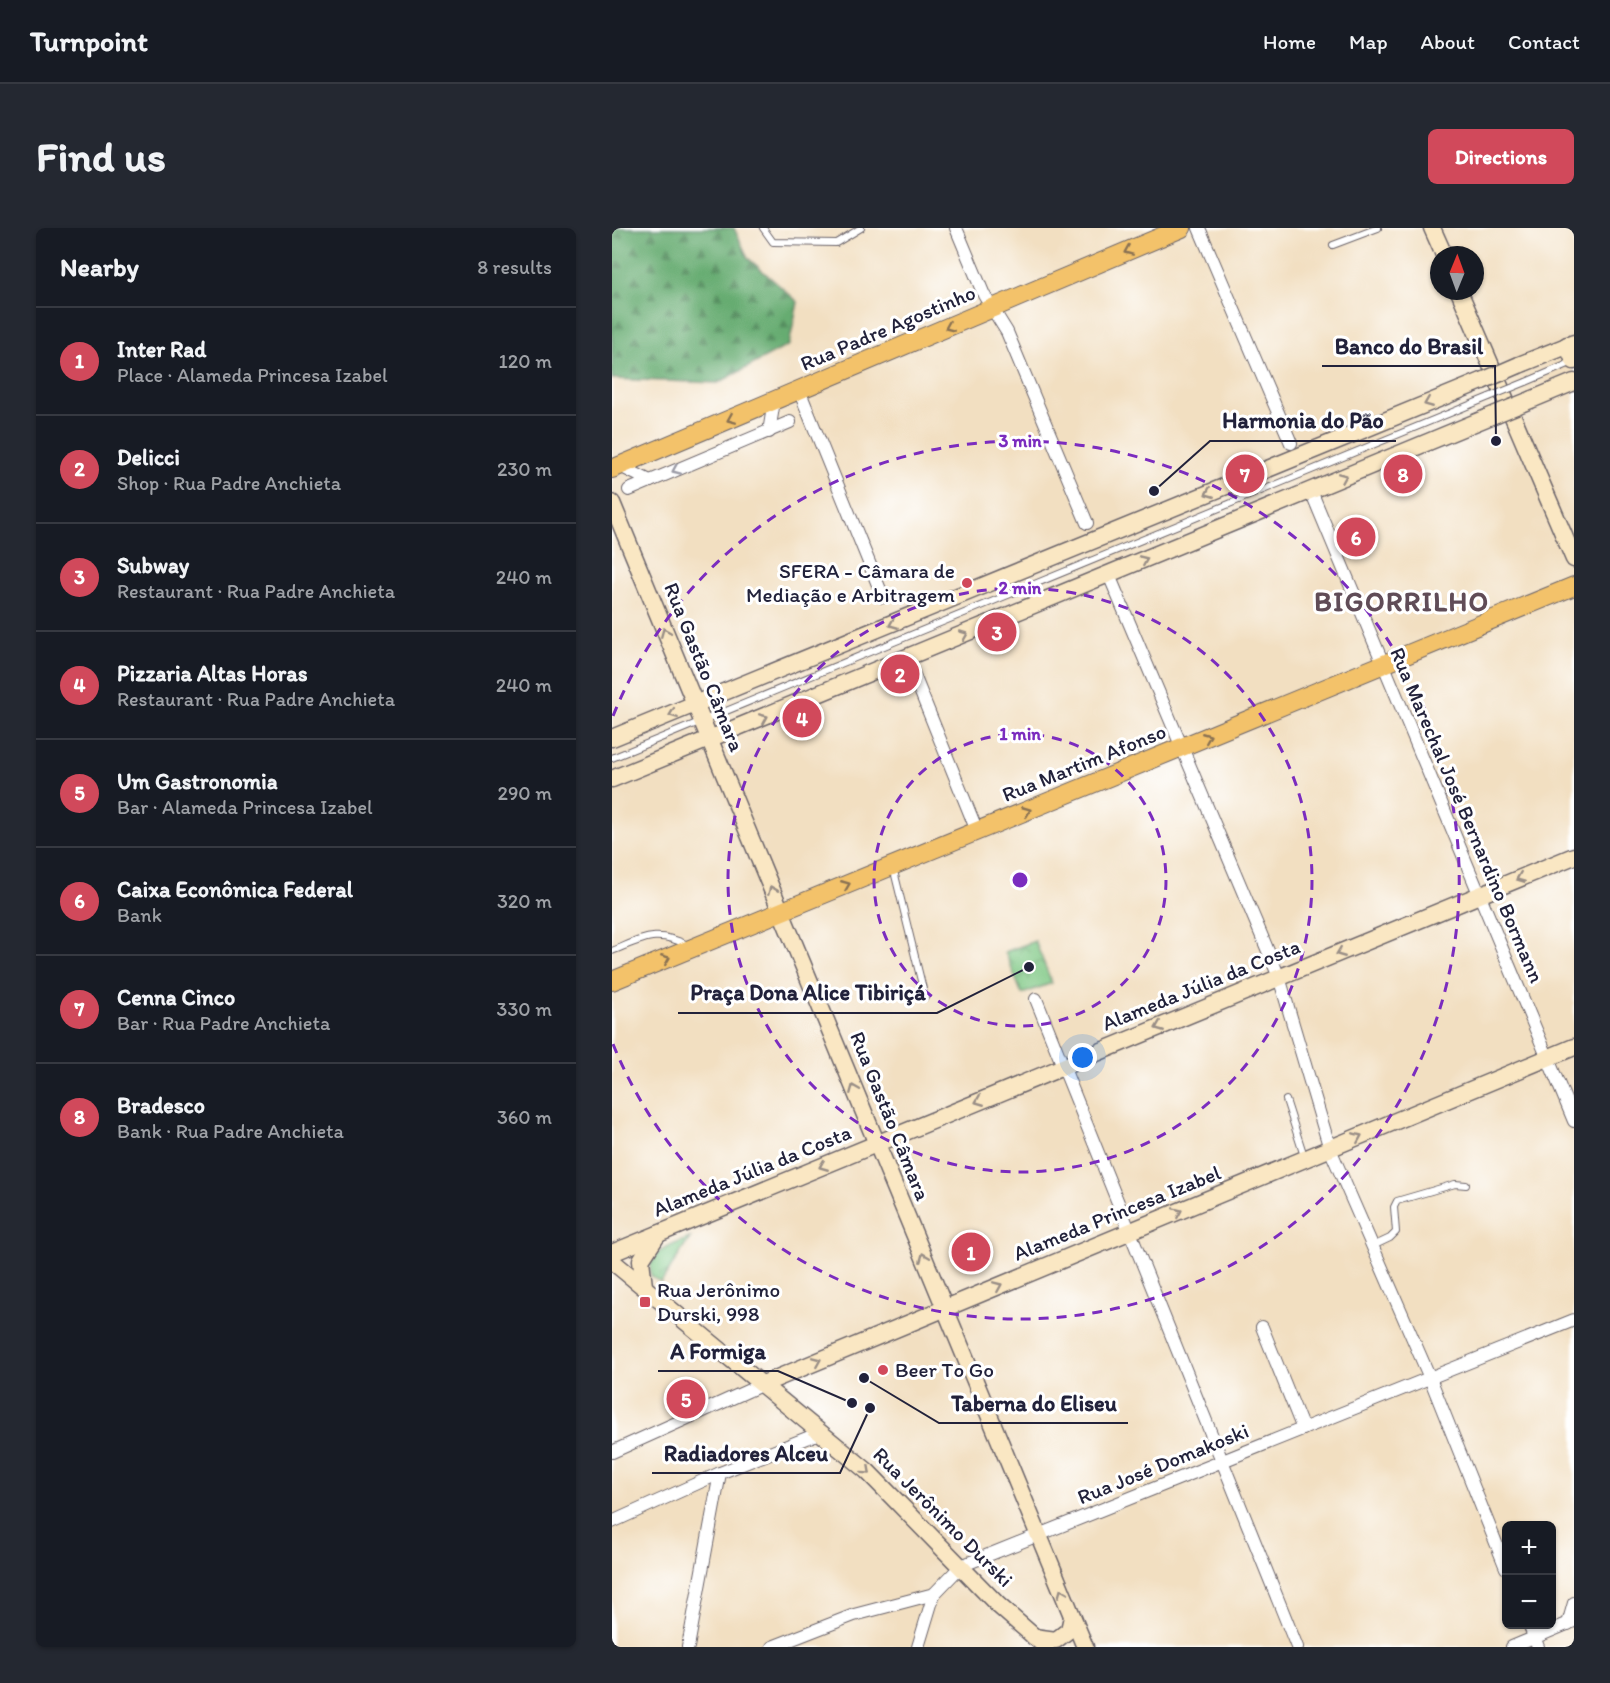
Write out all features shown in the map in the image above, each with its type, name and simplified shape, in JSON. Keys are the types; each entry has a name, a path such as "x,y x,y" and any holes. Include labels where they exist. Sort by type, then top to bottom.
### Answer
{"main road":[{"name":"Rua Padre Agostinho","path":"616,468 1182,228"},
{"name":"Rua Martim Afonso","path":"612,981 1574,586"}],"street":[{"path":"956,228 992,309 1006,332 1087,523"},
{"path":"1199,228 1291,443"},
{"path":"1432,228 1440,246"},
{"path":"1463,300 1574,559"},
{"path":"612,738 1519,365 1572,353"},
{"path":"612,778 710,740 1574,382"},
{"path":"799,390 883,597"},
{"path":"769,432 774,401"},
{"path":"629,490 790,422"},
{"path":"616,468 650,481"},
{"name":"Rua Marechal José Bernardino Bormann","path":"1311,491 1574,1121"},
{"name":"Rua Gastão Câmara","path":"612,503 1084,1647"},
{"path":"1109,575 1279,977 1330,1149 1430,1378 1502,1558"},
{"path":"907,658 977,831"},
{"name":"Alameda Júlia da Costa","path":"612,1253 1574,856"},
{"path":"1036,999 1298,1647"},
{"name":"Alameda Princesa Izabel","path":"612,1452 764,1384 1574,1047"},
{"path":"644,1286 641,1260 648,1245 658,1233"},
{"name":"Rua Jerônimo Durski","path":"612,1261 822,1432 884,1487 1040,1642"},
{"name":"Rua José Domakoski","path":"934,1594 961,1566 1574,1320"},
{"path":"1262,1327 1303,1429"},
{"path":"612,1522 720,1473 822,1432"},
{"path":"688,1647 720,1473"},
{"path":"772,1647 872,1609 934,1594"},
{"path":"918,1647 934,1594"},
{"path":"1512,1647 1537,1642 1571,1623 1574,1603"},
{"path":"1040,1642 1056,1640 1069,1630 1072,1617"}],"lane":[{"path":"764,228 773,242 836,243 861,228"},
{"path":"1333,244 1378,228"},
{"path":"612,758 1526,382 1572,353"},
{"path":"892,866 925,996"},
{"path":"612,951 651,935 660,934 694,948"},
{"path":"1286,1100 1305,1159"},
{"path":"1372,1246 1390,1238 1396,1232 1394,1207 1397,1202 1455,1184 1466,1185"}],"green space":[{"path":"612,228 734,228 748,258 798,302 789,345 718,383 612,379"},
{"path":"1035,941 1052,983 1022,994 1005,952"},
{"path":"690,1238 661,1283 651,1276 650,1268 656,1255"}],"place":[{"name":"Banco do Brasil","path":"1496,441"},
{"name":"Cenna Cinco","path":"1245,474"},
{"name":"Bradesco","path":"1403,474"},
{"name":"Harmonia do Pão","path":"1154,491"},
{"name":"Caixa Econômica Federal","path":"1356,537"},
{"name":"SFERA - Câmara de Mediação e Arbitragem","path":"967,583"},
{"name":"Subway","path":"997,632"},
{"name":"Delicci","path":"900,674"},
{"name":"Pizzaria Altas Horas","path":"802,718"},
{"name":"Praça Dona Alice Tibiriçá","path":"1029,967"},
{"name":"Inter Rad","path":"971,1252"},
{"name":"Rua Jerônimo Durski, 998","path":"645,1302"},
{"name":"Beer To Go","path":"883,1370"},
{"name":"Taberna do Eliseu","path":"864,1378"},
{"name":"Um Gastronomia","path":"686,1399"},
{"name":"A Formiga","path":"852,1403"},
{"name":"Radiadores Alceu","path":"870,1408"}],"district":[{"name":"BIGORRILHO","path":"1402,602"}]}
